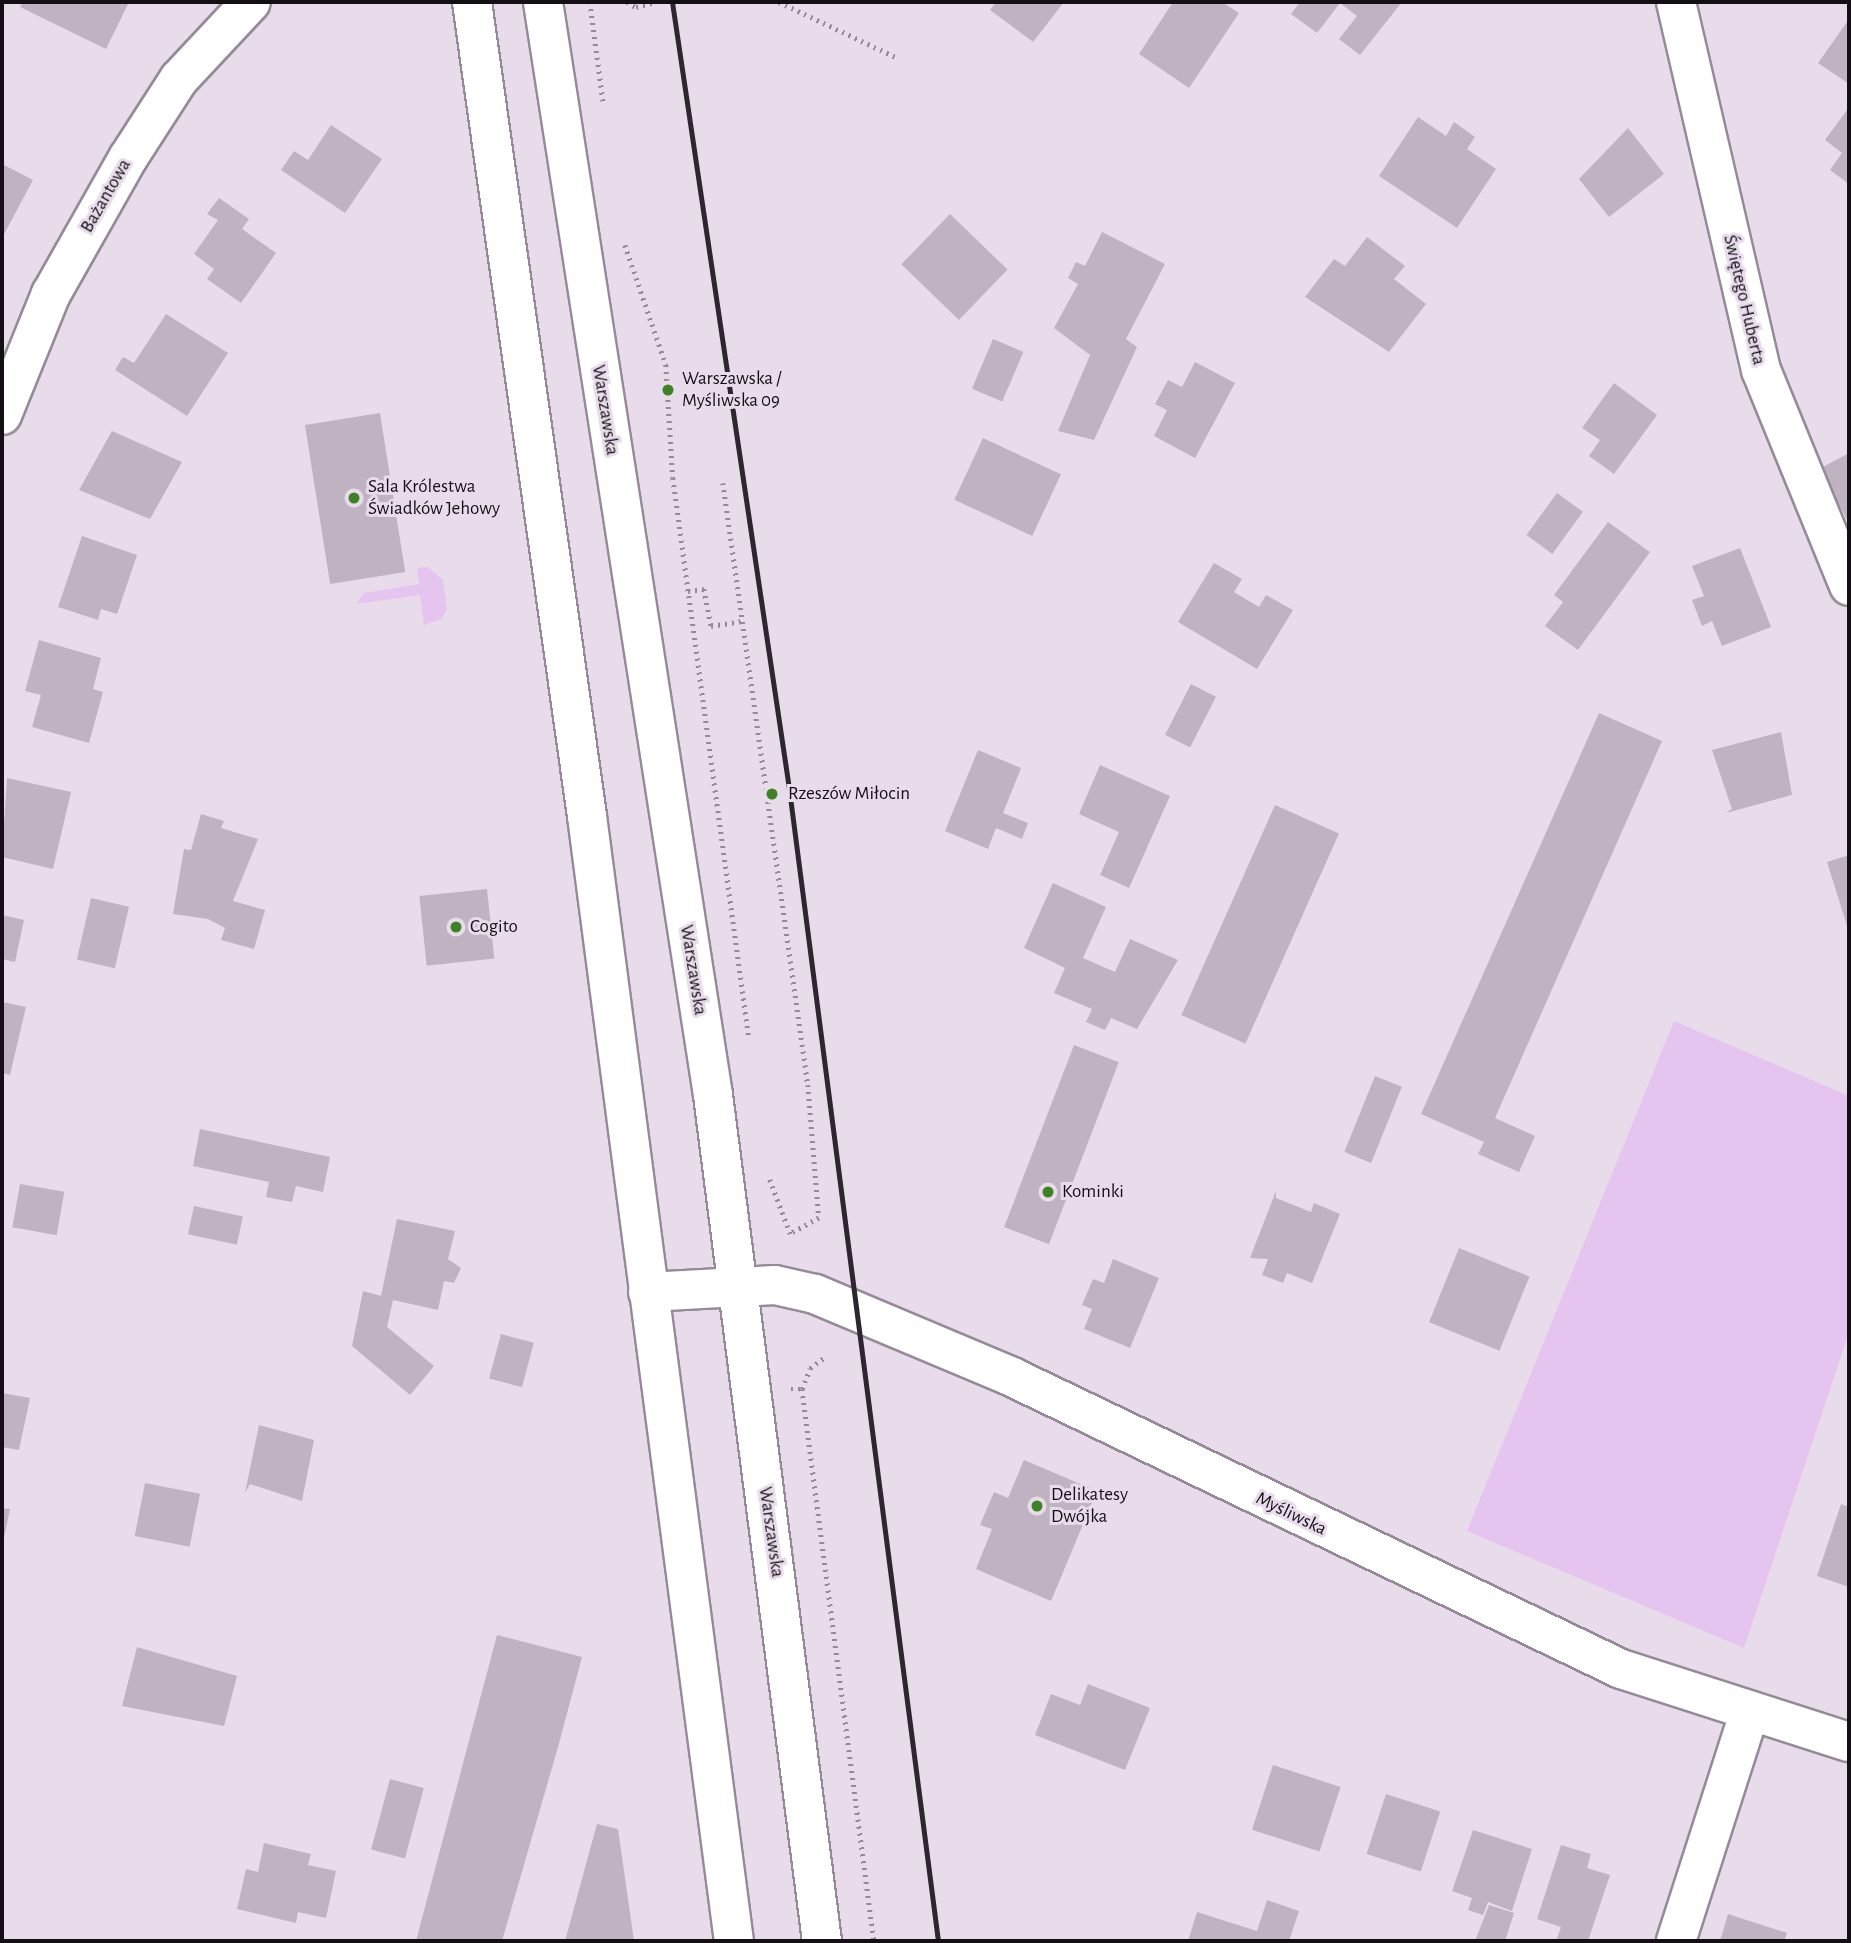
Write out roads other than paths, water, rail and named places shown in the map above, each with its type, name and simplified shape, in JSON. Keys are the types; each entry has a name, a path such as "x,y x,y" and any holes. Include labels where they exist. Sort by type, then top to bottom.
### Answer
{"main road":[{"name":"Bażantowa","path":"2,415 51,294 128,158 179,79 251,2"},
{"path":"472,2 734,1941"},
{"name":"Warszawska","path":"543,2 713,1095 735,1285 822,1941"},
{"name":"Świętego Huberta","path":"1676,2 1760,370 1849,586"},
{"name":"Myśliwska","path":"648,1292 735,1285 815,1294 905,1331 1517,1623 1621,1669 1749,1713 1849,1742"},
{"path":"1676,1941 1749,1713"}],"railway":[{"path":"672,2 789,789 938,1941"}],"place":[{"name":"Warszawska / Myśliwska 09","path":"668,390"},
{"name":"Sala Królestwa Świadków Jehowy","path":"354,498"},
{"name":"Rzeszów Miłocin","path":"772,794"},
{"name":"Cogito","path":"456,927"},
{"name":"Kominki","path":"1048,1192"},
{"name":"Delikatesy Dwójka","path":"1037,1506"}]}
